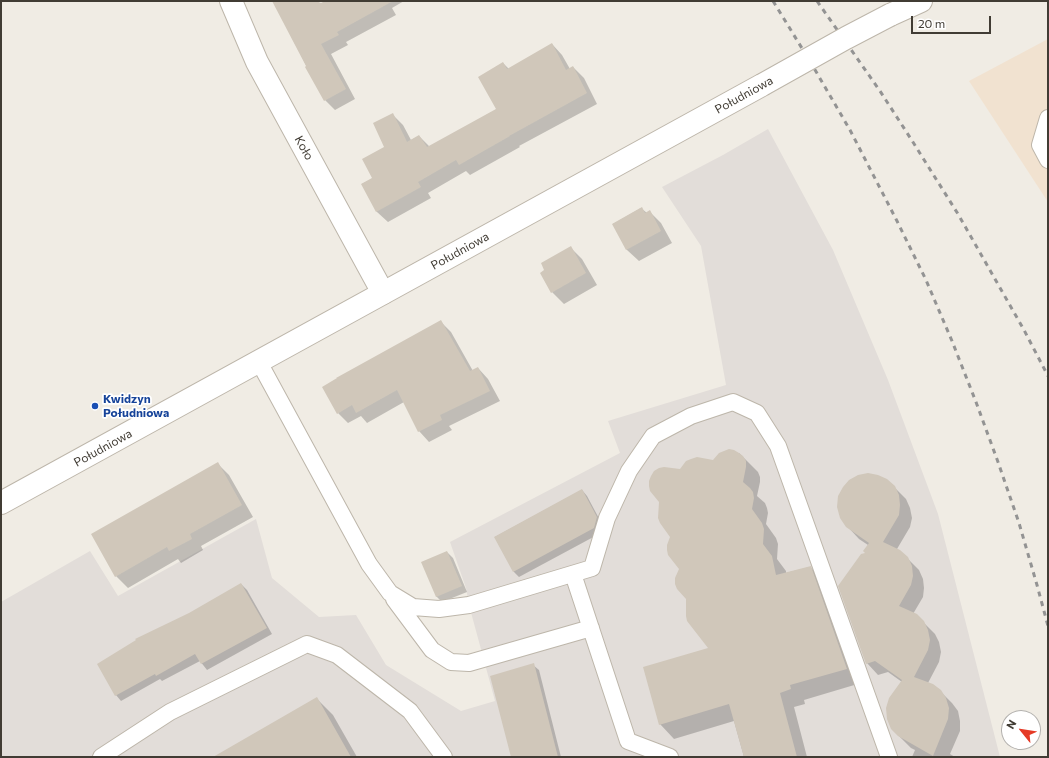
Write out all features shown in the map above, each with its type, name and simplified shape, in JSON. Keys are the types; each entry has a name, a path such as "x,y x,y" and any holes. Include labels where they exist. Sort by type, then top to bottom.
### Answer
{"street":[{"name":"Koło","path":"231,1 257,62 383,293"},
{"name":"Południowa","path":"1,503 846,38 921,1"}],"lane":[{"path":"1048,118 1040,145 1048,160"},
{"path":"259,362 369,564 432,650 451,662 470,663 591,628"},
{"path":"390,593 413,607 439,609 469,605 592,568 607,518 629,471 653,436 691,416 733,402 757,413 778,446 890,757"},
{"path":"573,574 628,740 670,757"},
{"path":"101,757 170,712 307,644 337,655 410,711 444,757"}],"shaded area":[{"path":"1048,39 1048,202 969,81"},
{"path":"768,129 833,250 888,380 938,514 1000,757 1,757 1,602 90,551 118,596 256,519 272,578 319,617 356,615 386,665 461,711 495,701 469,605 466,588 450,542 620,453 608,421 726,385 701,246 662,187 723,155"}],"building":[{"path":"272,1 316,1 321,3 325,1 393,1 337,32 339,35 321,44 346,89 324,101"},
{"path":"552,43 566,70 573,66 587,93 459,165 456,160 418,182 421,187 376,212 361,184 372,178 362,159 384,147 373,123 393,113 407,142 419,135 427,147 496,109 478,77 503,62 507,69"},
{"path":"642,207 645,213 650,210 661,231 626,250 612,224"},
{"path":"571,246 586,273 551,293 540,273 544,270 541,263"},
{"path":"441,320 470,371 478,367 490,391 440,415 442,420 418,432 397,390 356,413 352,405 337,414 322,387"},
{"path":"729,449 739,453 746,461 743,482 753,492 754,498 752,509 762,523 764,529 763,544 772,556 776,575 811,566 847,669 790,685 791,689 780,693 797,757 744,757 729,704 659,725 643,667 708,648 687,621 686,599 677,589 675,584 675,578 679,569 668,555 667,545 670,537 658,518 659,502 650,491 649,481 654,471 659,468 664,467 680,469 686,461 697,457 713,460 719,453"},
{"path":"218,462 242,505 190,534 192,539 169,551 167,547 115,577 91,534"},
{"path":"868,473 887,479 895,486 899,495 899,515 883,542 900,550 908,557 912,566 913,576 911,585 899,606 917,614 924,621 928,630 930,640 928,650 914,677 933,684 941,690 946,698 949,708 948,719 933,756 898,736 891,729 887,719 886,708 889,698 902,680 875,661 866,664 838,586 861,554 865,553 863,551 869,543 846,527 840,518 837,507 838,496 849,480 858,475"},
{"path":"582,489 597,517 594,528 513,572 494,537"},
{"path":"447,551 462,586 436,597 421,562"},
{"path":"241,583 267,628 201,664 195,654 156,676 155,674 115,696 97,664 136,640 135,639 189,613"},
{"path":"534,663 558,757 511,757 490,676"},
{"path":"317,697 351,757 213,757"}],"railway":[{"path":"773,1 850,130 926,280 952,341 998,462 1019,523 1048,626"},
{"path":"817,1 880,91 958,214 1024,330 1048,376"}],"place":[{"name":"Kwidzyn Południowa","path":"95,406"}]}
